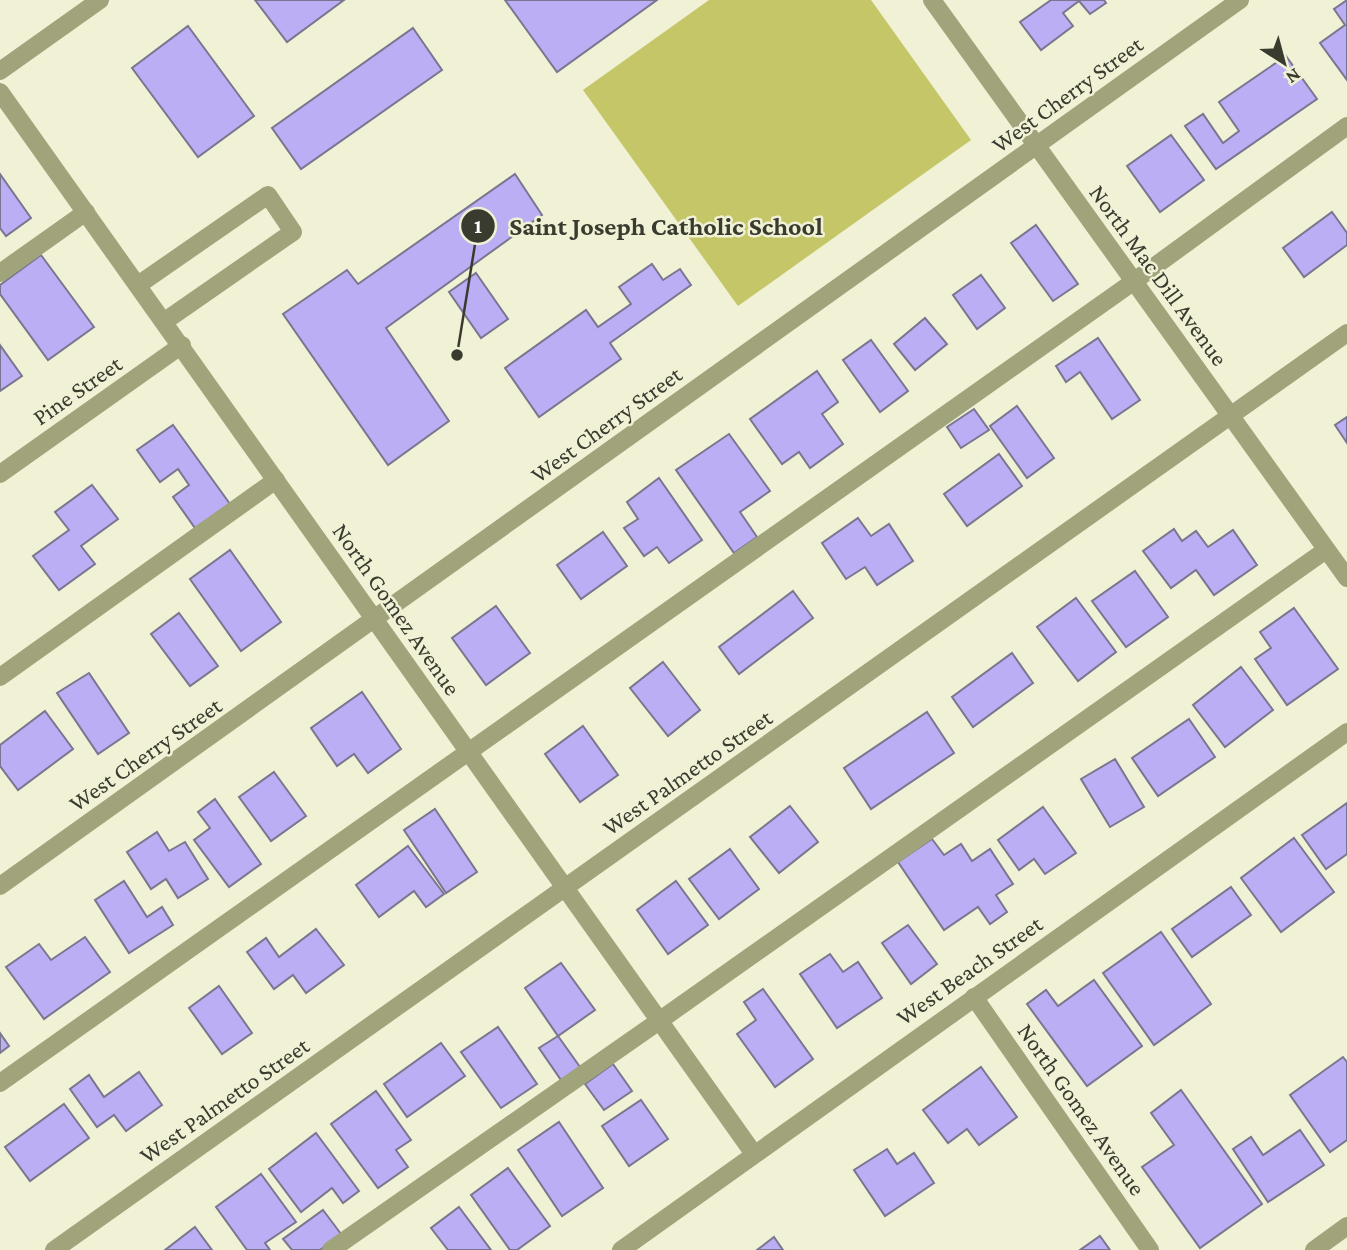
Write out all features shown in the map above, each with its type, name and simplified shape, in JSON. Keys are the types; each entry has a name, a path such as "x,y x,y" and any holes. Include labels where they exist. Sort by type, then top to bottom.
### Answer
{"street":[{"path":"0,71 100,0"},
{"name":"West Cherry Street","path":"0,887 1240,0"},
{"name":"North Mac Dill Avenue","path":"938,2 1035,146 1347,578"},
{"name":"North Gomez Avenue","path":"0,92 754,1154"},
{"path":"0,1083 1133,282 1347,126"},
{"path":"138,285 268,195 293,232 165,321"},
{"path":"0,273 86,212"},
{"name":"West Palmetto Street","path":"54,1250 1347,333"},
{"name":"Pine Street","path":"0,474 182,345"},
{"path":"0,677 276,480"},
{"path":"331,1250 1326,550"},
{"name":"West Beach Street","path":"621,1250 1347,732"},
{"name":"North Gomez Avenue","path":"974,997 1150,1250"},
{"path":"1314,1250 1347,1226"}],"shaded area":[{"path":"709,0 871,0 971,140 738,306 583,90"}],"building":[{"path":"255,0 344,0 287,42"},
{"path":"505,0 657,0 557,72"},
{"path":"1051,0 1104,0 1106,3 1090,14 1079,1 1063,13 1073,26 1041,50 1020,22"},
{"path":"1347,0 1347,80 1320,43 1345,25 1334,9"},
{"path":"188,26 254,116 198,157 132,68"},
{"path":"413,28 442,70 301,169 272,128"},
{"path":"1286,56 1317,99 1216,169 1185,126 1203,114 1223,143 1239,131 1219,102"},
{"path":"1171,135 1204,180 1160,212 1127,166"},
{"path":"0,174 31,218 6,236 0,228"},
{"path":"515,174 542,215 386,328 449,421 388,465 283,314 347,270 358,284"},
{"path":"1332,212 1347,233 1347,245 1304,277 1283,248"},
{"path":"1036,225 1078,284 1053,301 1011,243"},
{"path":"41,255 94,327 48,360 0,294 0,285"},
{"path":"652,264 663,280 680,269 691,285 610,343 621,359 539,417 505,368 586,310 598,327 631,304 619,287"},
{"path":"476,273 508,319 481,338 449,292"},
{"path":"981,275 1005,308 977,329 953,295"},
{"path":"925,318 947,344 915,370 894,344"},
{"path":"1098,338 1140,400 1112,419 1080,372 1066,382 1056,366"},
{"path":"871,340 908,391 880,412 843,360"},
{"path":"0,345 22,376 0,391"},
{"path":"817,371 838,402 822,414 843,444 810,468 799,452 782,464 750,419"},
{"path":"1017,406 1054,458 1027,478 990,426"},
{"path":"974,409 989,430 961,448 947,427"},
{"path":"1347,417 1347,443 1335,425"},
{"path":"173,425 230,504 195,528 173,497 189,485 178,469 160,482 137,450"},
{"path":"729,434 770,491 740,512 757,537 734,553 676,470"},
{"path":"999,454 1022,486 967,526 944,494"},
{"path":"659,478 702,540 669,563 657,547 644,556 624,528 638,519 627,502"},
{"path":"92,485 118,519 81,546 95,564 59,590 33,556 69,530 55,512"},
{"path":"858,518 871,536 889,524 913,561 877,585 865,567 846,579 822,543"},
{"path":"1174,529 1182,541 1196,531 1208,547 1233,530 1257,565 1214,595 1196,570 1171,588 1143,551"},
{"path":"603,532 627,566 581,599 557,565"},
{"path":"230,550 281,622 241,651 190,579"},
{"path":"1135,571 1168,617 1126,647 1092,601"},
{"path":"793,591 813,618 739,674 719,647"},
{"path":"1076,598 1116,652 1078,681 1037,627"},
{"path":"496,606 530,653 486,685 452,638"},
{"path":"1294,608 1338,669 1287,705 1255,659 1271,648 1260,632"},
{"path":"179,613 218,666 190,686 151,634"},
{"path":"1012,653 1033,683 973,727 952,697"},
{"path":"663,662 700,710 668,736 630,688"},
{"path":"1241,667 1273,710 1225,747 1193,705"},
{"path":"89,673 129,733 98,754 57,693"},
{"path":"362,692 401,749 368,773 354,754 337,766 311,728"},
{"path":"45,711 73,749 18,790 0,766 0,745"},
{"path":"927,712 954,753 871,809 844,768"},
{"path":"1189,719 1215,757 1158,796 1132,758"},
{"path":"583,726 618,775 580,802 545,754"},
{"path":"1115,759 1144,807 1110,827 1081,779"},
{"path":"274,772 306,816 271,841 239,797"},
{"path":"215,799 261,864 229,887 194,840 210,828 198,812"},
{"path":"1347,803 1347,854 1326,869 1302,835"},
{"path":"790,806 818,842 779,873 750,837"},
{"path":"1043,807 1076,853 1045,874 1034,859 1019,870 998,840"},
{"path":"435,809 477,872 446,893 404,830"},
{"path":"157,832 169,851 185,842 208,879 178,898 166,879 151,889 127,852"},
{"path":"1294,838 1334,892 1281,932 1241,878"},
{"path":"932,839 944,855 961,844 972,861 990,849 1013,884 996,895 1007,912 990,924 978,907 944,930 898,862"},
{"path":"408,846 444,894 426,907 414,891 379,917 356,885"},
{"path":"730,849 759,889 719,919 689,879"},
{"path":"124,881 147,917 162,907 173,925 129,953 95,900"},
{"path":"676,881 708,925 668,954 637,910"},
{"path":"1231,887 1251,915 1192,957 1172,929"},
{"path":"908,925 937,964 911,984 882,943"},
{"path":"316,929 344,965 306,993 293,975 274,989 247,952 266,938 279,957"},
{"path":"1161,932 1211,1004 1154,1045 1103,973"},
{"path":"85,937 110,972 44,1019 6,967 39,944 51,960"},
{"path":"830,954 843,972 858,962 882,998 837,1028 800,974"},
{"path":"561,963 595,1010 558,1036 525,988"},
{"path":"1094,980 1142,1046 1087,1086 1027,1004 1046,990 1058,1006"},
{"path":"219,986 252,1033 222,1054 189,1008"},
{"path":"763,989 813,1059 775,1087 737,1034 756,1020 744,1002"},
{"path":"498,1027 537,1084 501,1108 461,1052"},
{"path":"0,1033 9,1046 0,1053"},
{"path":"558,1036 580,1067 561,1080 539,1048"},
{"path":"441,1043 465,1076 407,1117 384,1084"},
{"path":"1343,1057 1347,1062 1347,1140 1330,1152 1290,1095"},
{"path":"613,1064 632,1091 604,1110 585,1084"},
{"path":"981,1067 1017,1117 979,1145 967,1129 948,1143 923,1110"},
{"path":"139,1072 162,1105 126,1131 114,1115 97,1127 70,1089 89,1075 104,1097"},
{"path":"1181,1090 1262,1204 1200,1248 1142,1167 1174,1145 1151,1113"},
{"path":"376,1091 411,1140 396,1150 408,1167 378,1188 331,1124"},
{"path":"641,1100 668,1139 629,1166 602,1126"},
{"path":"64,1104 89,1138 30,1181 5,1147"},
{"path":"559,1122 603,1188 562,1216 518,1150"},
{"path":"1300,1130 1324,1165 1268,1202 1233,1149 1251,1137 1263,1155"},
{"path":"316,1133 359,1191 343,1203 332,1188 301,1212 269,1169"},
{"path":"887,1149 897,1164 914,1153 934,1183 885,1216 854,1170"},
{"path":"508,1168 550,1226 517,1250 510,1250 471,1195"},
{"path":"261,1174 296,1222 265,1243 270,1250 247,1250 216,1207"},
{"path":"459,1207 491,1250 448,1250 431,1228"},
{"path":"323,1210 341,1234 320,1250 292,1250 283,1239"},
{"path":"195,1227 212,1250 165,1250"},
{"path":"1100,1236 1110,1250 1080,1250"},
{"path":"774,1237 783,1250 757,1250"}],"place":[{"name":"Saint Joseph Catholic School","path":"457,355"}]}
